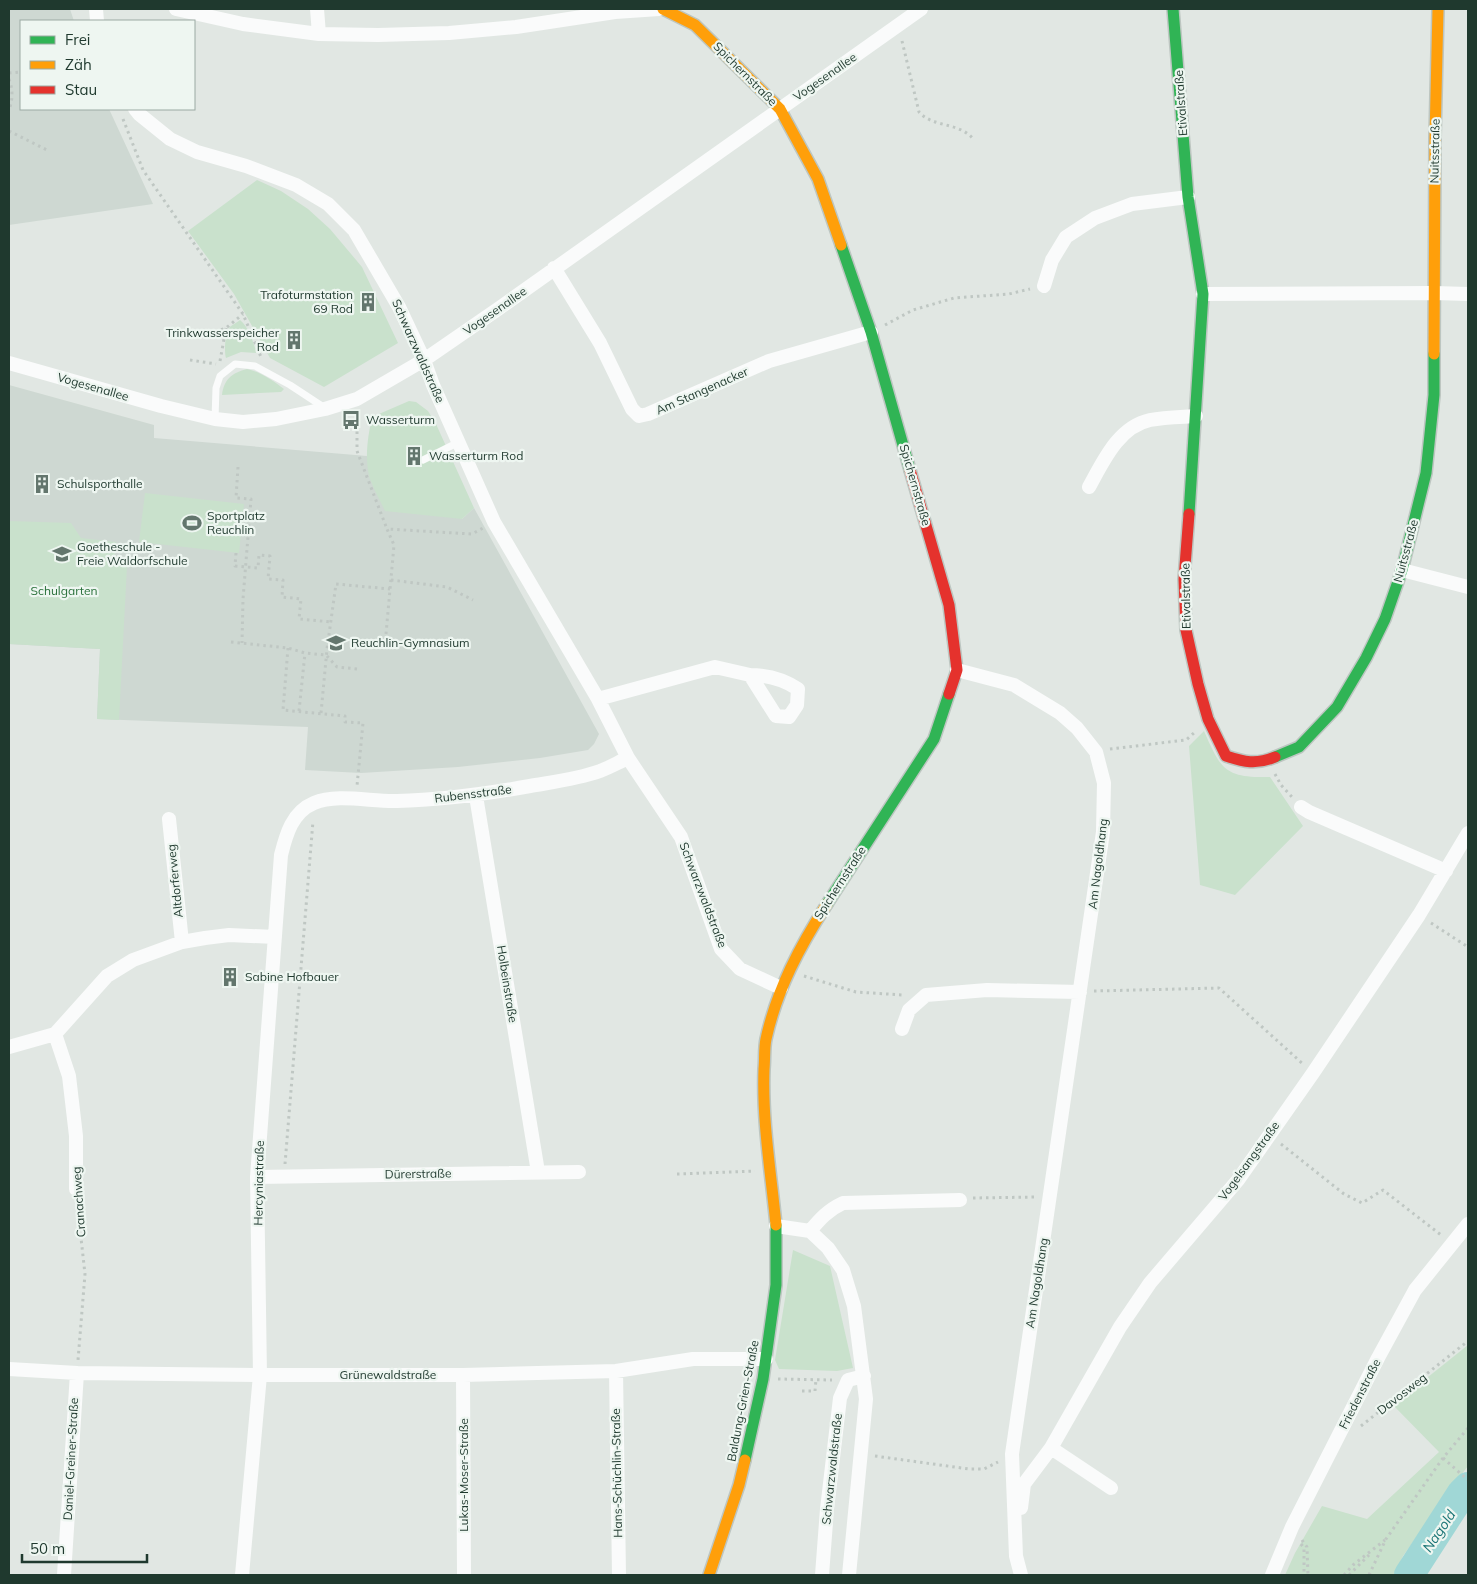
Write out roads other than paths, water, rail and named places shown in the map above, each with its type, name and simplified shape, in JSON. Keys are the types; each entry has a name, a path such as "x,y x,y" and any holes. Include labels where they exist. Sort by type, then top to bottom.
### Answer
{"street":[{"path":"176,9 243,24 319,34 378,36 448,33 516,27 615,12 659,9"},
{"path":"317,9 319,34"},
{"name":"Spichernstraße","path":"663,9 694,25 780,109 818,179 871,332 949,605 957,670 934,739 810,930 781,988"},
{"name":"Vogesenallee","path":"9,363 161,406 215,419 243,422 276,419 325,409 357,399 424,360 921,9"},
{"name":"Etivalstraße","path":"1173,9 1188,196 1203,294 1184,578 1186,630 1208,719 1226,756 1248,762 1268,760"},
{"name":"Nuitsstraße","path":"1268,760 1299,747 1337,707 1370,651 1385,620 1402,570 1426,473 1434,395 1438,9"},
{"name":"Schwarzwaldstraße","path":"137,110 170,139 197,152 246,166 296,185 328,204 354,230 399,307 494,522 598,699 628,758 681,837 721,949 740,969 781,988"},
{"path":"1044,286 1052,260 1066,237 1095,218 1132,204 1188,196"},
{"name":"Am Stangenacker","path":"554,268 600,343 632,409 639,416 648,414 768,361 871,332"},
{"path":"1203,294 1468,294"},
{"path":"1089,487 1119,439 1130,428 1148,420 1196,416"},
{"path":"1402,570 1468,587"},
{"path":"598,699 715,667 750,675"},
{"name":"Am Nagoldhang","path":"957,670 1014,685 1060,713 1077,728 1096,752 1104,783 1104,832 1012,1454 1016,1556 1021,1575"},
{"name":"Rubensstraße","path":"314,802 330,799 396,801 476,796 559,781 600,771 628,758"},
{"name":"Holbeinstraße","path":"476,796 538,1172"},
{"name":"Hercyniastraße","path":"242,1575 260,1375 257,1177 281,855 285,837 293,820 314,802"},
{"path":"1301,806 1309,812 1446,871"},
{"name":"Altdorferweg","path":"169,819 182,942"},
{"name":"Vogelsangstraße","path":"1016,1556 1024,1484 1051,1448 1120,1327 1145,1290 1238,1180 1313,1073 1419,915 1468,833"},
{"path":"9,1047 55,1034 107,976 133,960 182,942 229,935 275,937"},
{"path":"781,988 766,1040 763,1098 776,1226 810,1231 828,1248 843,1270 854,1306 864,1376 866,1399 862,1453 849,1575"},
{"path":"902,1029 909,1010 926,995 987,990 1080,992"},
{"name":"Cranachweg","path":"55,1034 69,1076 76,1136 76,1189"},
{"name":"Dürerstraße","path":"257,1177 579,1172"},
{"path":"810,1231 826,1213 843,1203 960,1200"},
{"name":"Friedenstraße","path":"1272,1575 1292,1527 1378,1358 1415,1290 1468,1224"},
{"name":"Baldung-Grien-Straße","path":"709,1575 739,1485 766,1359 776,1285 776,1226"},
{"name":"Grünewaldstraße","path":"9,1369 77,1373 463,1375 616,1371 693,1360 766,1359"},
{"name":"Hans-Schüchlin-Straße","path":"616,1371 619,1575"},
{"name":"Daniel-Greiner-Straße","path":"64,1575 77,1373"},
{"name":"Lukas-Moser-Straße","path":"463,1375 464,1575"},
{"name":"Schwarzwaldstraße","path":"822,1575 827,1508 840,1398 848,1380 864,1376"},
{"path":"1051,1448 1111,1488"},
{"path":"1011,1575 1016,1556"}],"lane":[{"path":"215,419 216,388 220,376 235,364 255,366 268,372 325,409"},
{"path":"423,460 459,441"}],"waterway":[{"name":"Nagold","path":"1409,1575 1462,1493 1468,1487"}],"place":[{"name":"Trafoturmstation 69 Rod","path":"368,302"},
{"name":"Trinkwasserspeicher Rod","path":"294,340"},
{"name":"Wasserturm","path":"351,420"},
{"name":"Wasserturm Rod","path":"414,456"},
{"name":"Schulsporthalle","path":"42,484"},
{"name":"Sportplatz Reuchlin","path":"192,523"},
{"name":"Goetheschule - Freie Waldorfschule","path":"62,554"},
{"name":"Reuchlin-Gymnasium","path":"336,643"},
{"name":"Sabine Hofbauer","path":"230,977"}],"park label":[{"name":"Schulgarten","path":"64,591"}]}
